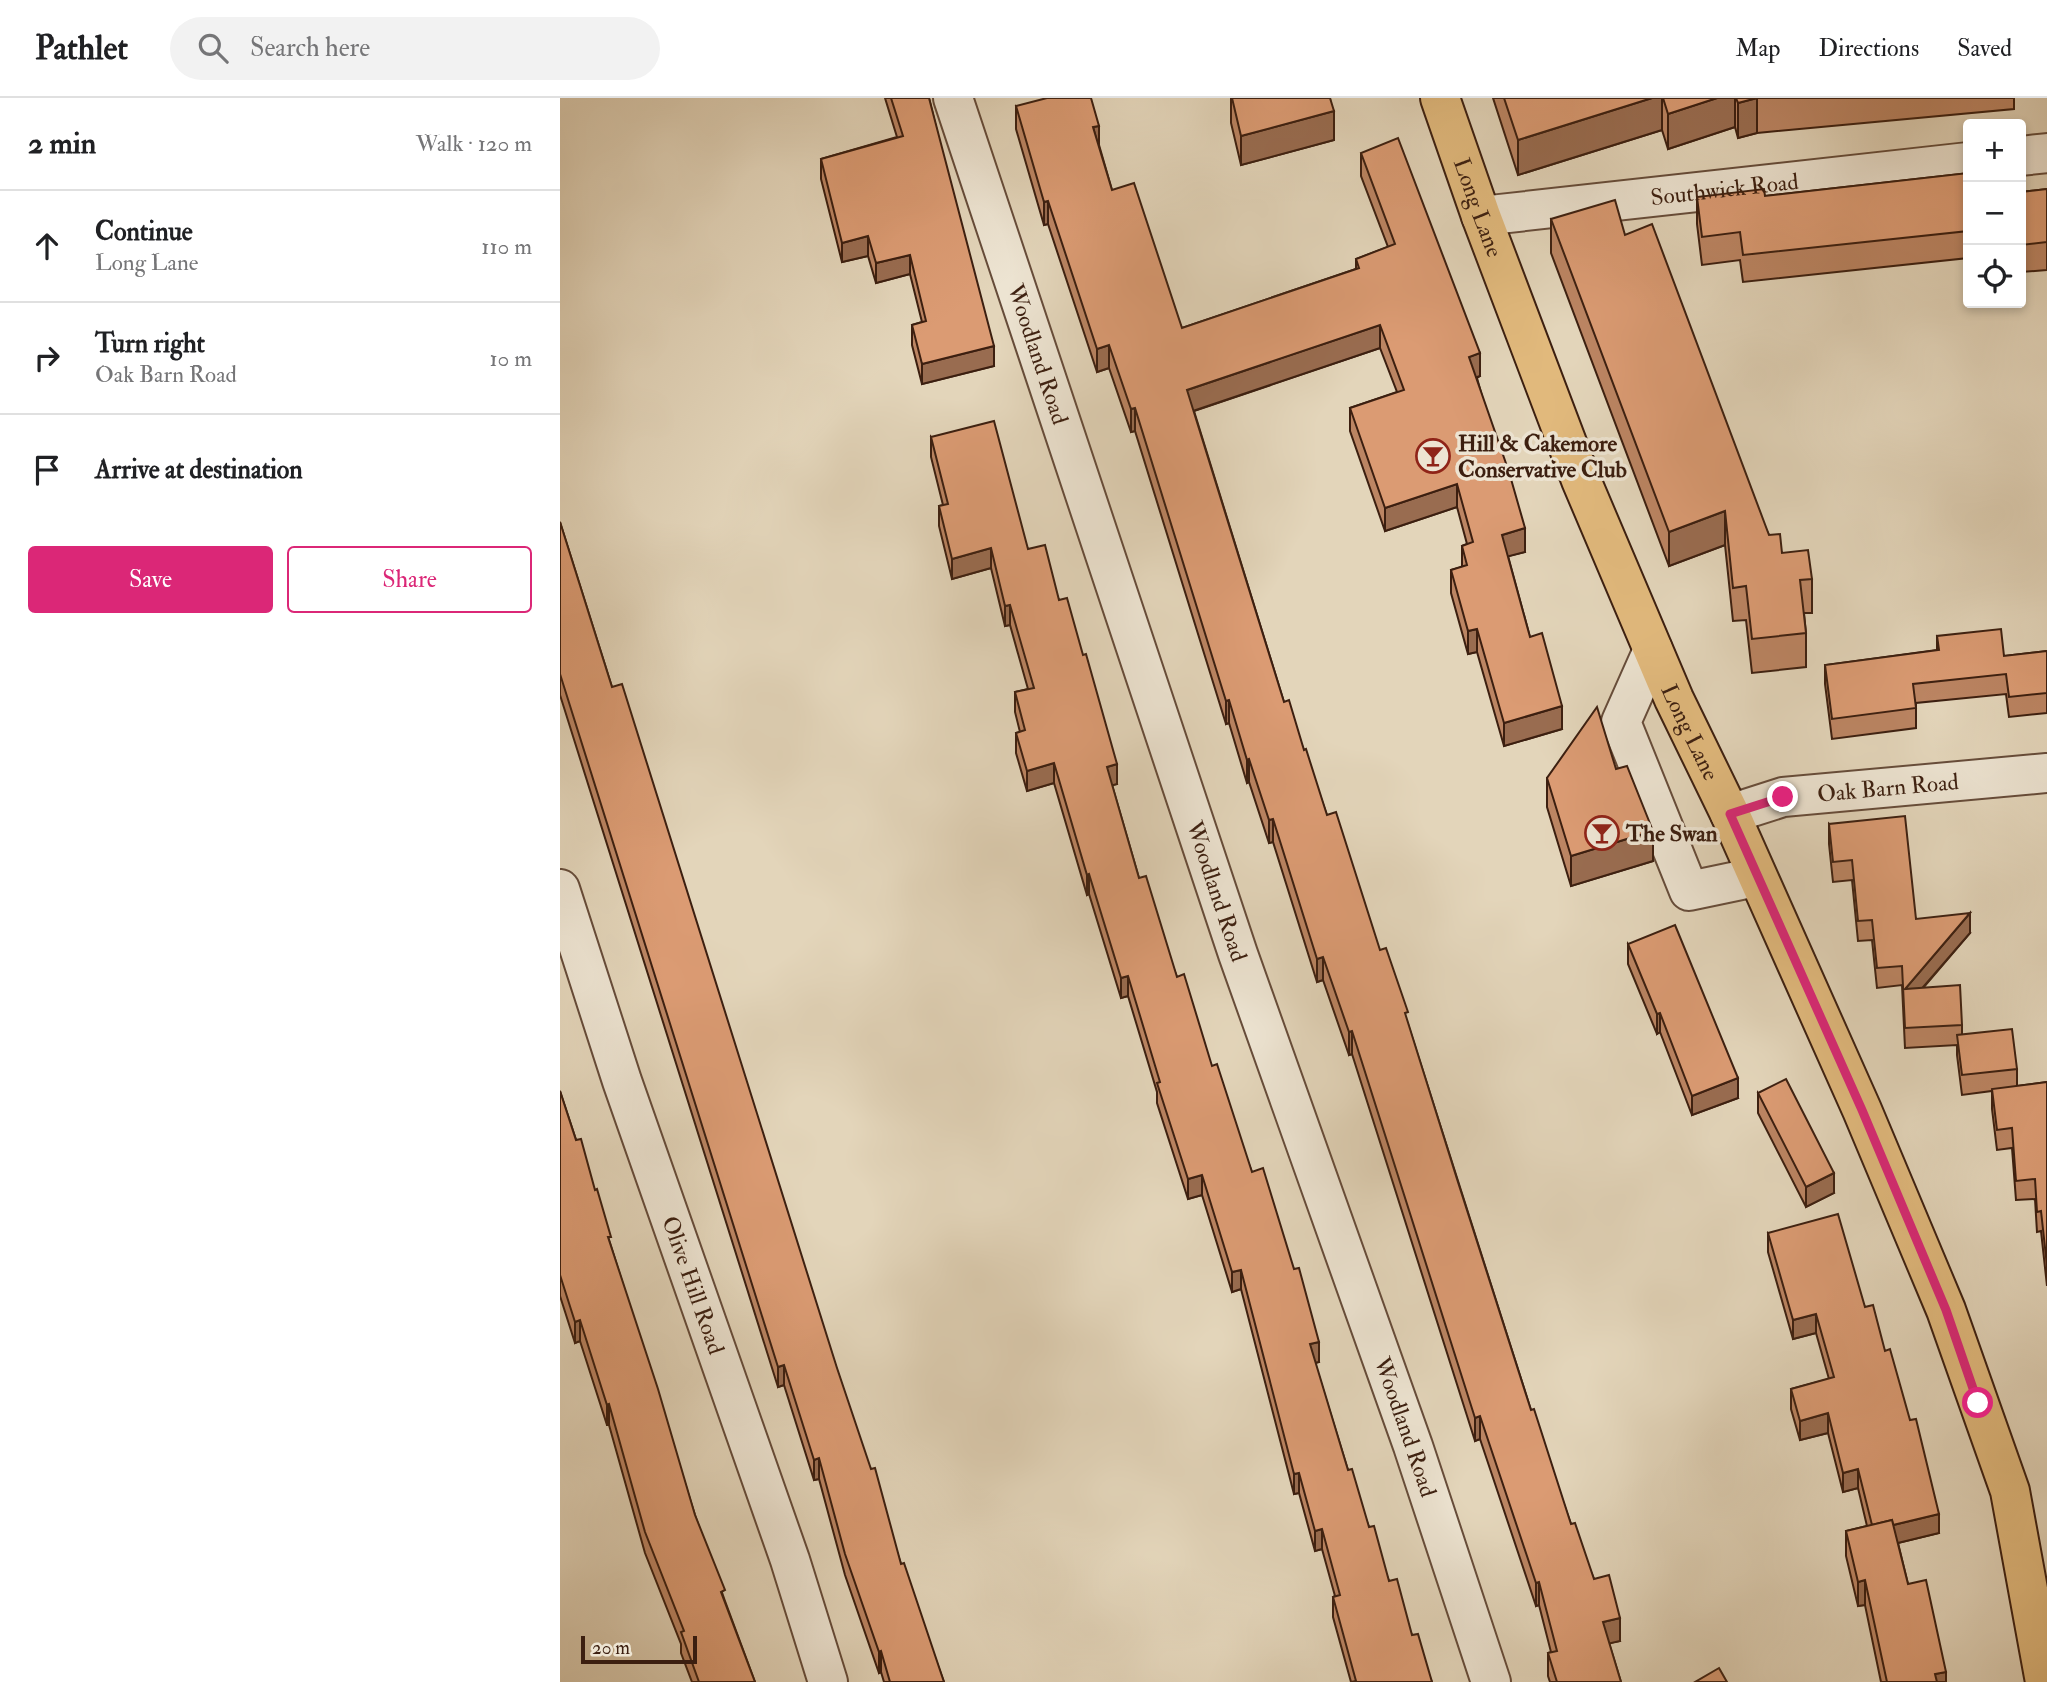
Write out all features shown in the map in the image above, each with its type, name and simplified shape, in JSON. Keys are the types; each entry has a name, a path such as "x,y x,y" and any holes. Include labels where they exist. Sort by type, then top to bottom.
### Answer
{"main road":[{"name":"Long Lane","path":"1440,98 1481,216 1581,480 1674,699 1730,814 1862,1110 1946,1310 2036,1558 2045,1682"}],"street":[{"name":"Woodland Road","path":"953,98 1238,954 1413,1447 1491,1682"},
{"path":"2026,155 2047,153"},
{"name":"Southwick Road","path":"1481,216 1963,163"},
{"path":"1653,650 1621,722 1689,891 1756,877"},
{"name":"Oak Barn Road","path":"1730,814 1783,797 2047,773"},
{"name":"Olive Hill Road","path":"560,889 622,1081 790,1560 828,1682"}],"building":[{"path":"891,98 929,98 994,346 922,364 912,325 926,321 910,255 876,263 868,236 842,243 821,159 903,136"},
{"path":"1047,98 1091,98 1099,126 1093,127 1112,190 1134,183 1182,328 1359,268 1356,259 1395,244 1361,153 1398,138 1480,353 1469,357 1509,472 1525,528 1502,535 1530,637 1542,633 1562,706 1504,723 1477,629 1468,631 1451,570 1467,565 1462,546 1473,542 1457,484 1385,508 1350,408 1404,390 1380,325 1187,390 1284,702 1289,700 1327,815 1336,812 1380,950 1386,948 1408,1012 1405,1013 1457,1179 1531,1410 1534,1409 1571,1524 1575,1523 1594,1579 1609,1575 1620,1618 1603,1622 1621,1682 1557,1682 1548,1653 1557,1651 1539,1582 1536,1583 1480,1416 1475,1418 1352,1031 1349,1032 1323,957 1317,959 1273,819 1269,820 1229,700 1226,701 1135,408 1131,409 1109,345 1097,349 1048,201 1044,202 1016,106"},
{"path":"1232,98 1330,98 1334,111 1241,136"},
{"path":"1504,98 1652,98 1518,140"},
{"path":"1663,98 1717,98 1668,114"},
{"path":"1736,98 1757,98 1738,103"},
{"path":"1963,174 1963,232 1743,255 1740,232 1702,237 1697,197 1764,189 1765,196"},
{"path":"2047,189 2047,242 2026,244 2026,191"},
{"path":"1615,200 1625,235 1652,224 1769,535 1780,534 1782,553 1808,550 1812,579 1800,580 1806,633 1752,639 1746,586 1733,588 1725,511 1669,532 1551,219"},
{"path":"994,421 1028,549 1045,545 1059,600 1067,598 1083,655 1086,654 1117,764 1107,767 1139,878 1146,876 1177,977 1184,974 1212,1066 1217,1064 1252,1172 1263,1168 1294,1269 1299,1268 1319,1342 1310,1344 1348,1470 1352,1469 1369,1527 1374,1526 1389,1581 1397,1579 1412,1635 1418,1634 1432,1682 1351,1682 1356,1681 1333,1597 1340,1595 1322,1529 1315,1531 1299,1473 1294,1474 1241,1270 1232,1272 1202,1175 1188,1179 1157,1083 1160,1082 1128,976 1121,978 1054,763 1027,771 1016,733 1025,730 1015,692 1034,688 1010,605 1005,606 991,548 952,559 939,506 948,504 931,437"},
{"path":"560,522 612,687 622,684 837,1368 871,1469 875,1468 901,1564 904,1563 944,1682 890,1682 845,1554 819,1458 814,1460 784,1365 778,1367 560,674"},
{"path":"2001,629 2004,656 2047,651 2047,693 2009,697 2006,674 1913,684 1916,708 1832,719 1825,665 1939,650 1937,636"},
{"name":"The Swan","path":"1597,707 1616,769 1627,766 1653,831 1571,856 1547,778"},
{"path":"1905,816 1916,919 1970,913 1905,989 1960,985 1962,1025 1905,1028 1902,966 1877,968 1872,920 1858,921 1852,860 1833,862 1829,824"},
{"path":"1675,925 1738,1078 1692,1096 1660,1013 1657,1014 1628,944"},
{"path":"2012,1029 2017,1069 1962,1075 1957,1035"},
{"path":"1786,1079 1834,1173 1806,1187 1758,1093"},
{"path":"2047,1082 2047,1266 2041,1211 2037,1212 2035,1179 2016,1181 2012,1128 1997,1130 1992,1089"},
{"path":"560,1091 576,1140 581,1139 611,1237 608,1237 658,1389 695,1515 725,1590 721,1592 755,1682 699,1682 681,1632 684,1631 645,1532 609,1404 607,1405 580,1320 575,1322 560,1275"},
{"path":"1838,1214 1865,1307 1873,1305 1885,1351 1890,1349 1910,1420 1916,1419 1939,1514 1893,1525 1892,1520 1872,1525 1858,1469 1843,1473 1828,1413 1800,1421 1791,1389 1834,1377 1816,1314 1793,1320 1768,1233"},
{"path":"1892,1520 1908,1584 1926,1580 1946,1672 1935,1674 1937,1682 1887,1682 1865,1580 1858,1582 1846,1531"},
{"path":"1719,1668 1727,1682 1695,1682"}],"place":[{"name":"Hill & Cakemore Conservative Club","path":"1433,456"},
{"name":"The Swan","path":"1602,833"}],"route":[{"path":"1783,797 1730,814 1862,1110 1946,1310 1978,1403"}]}
